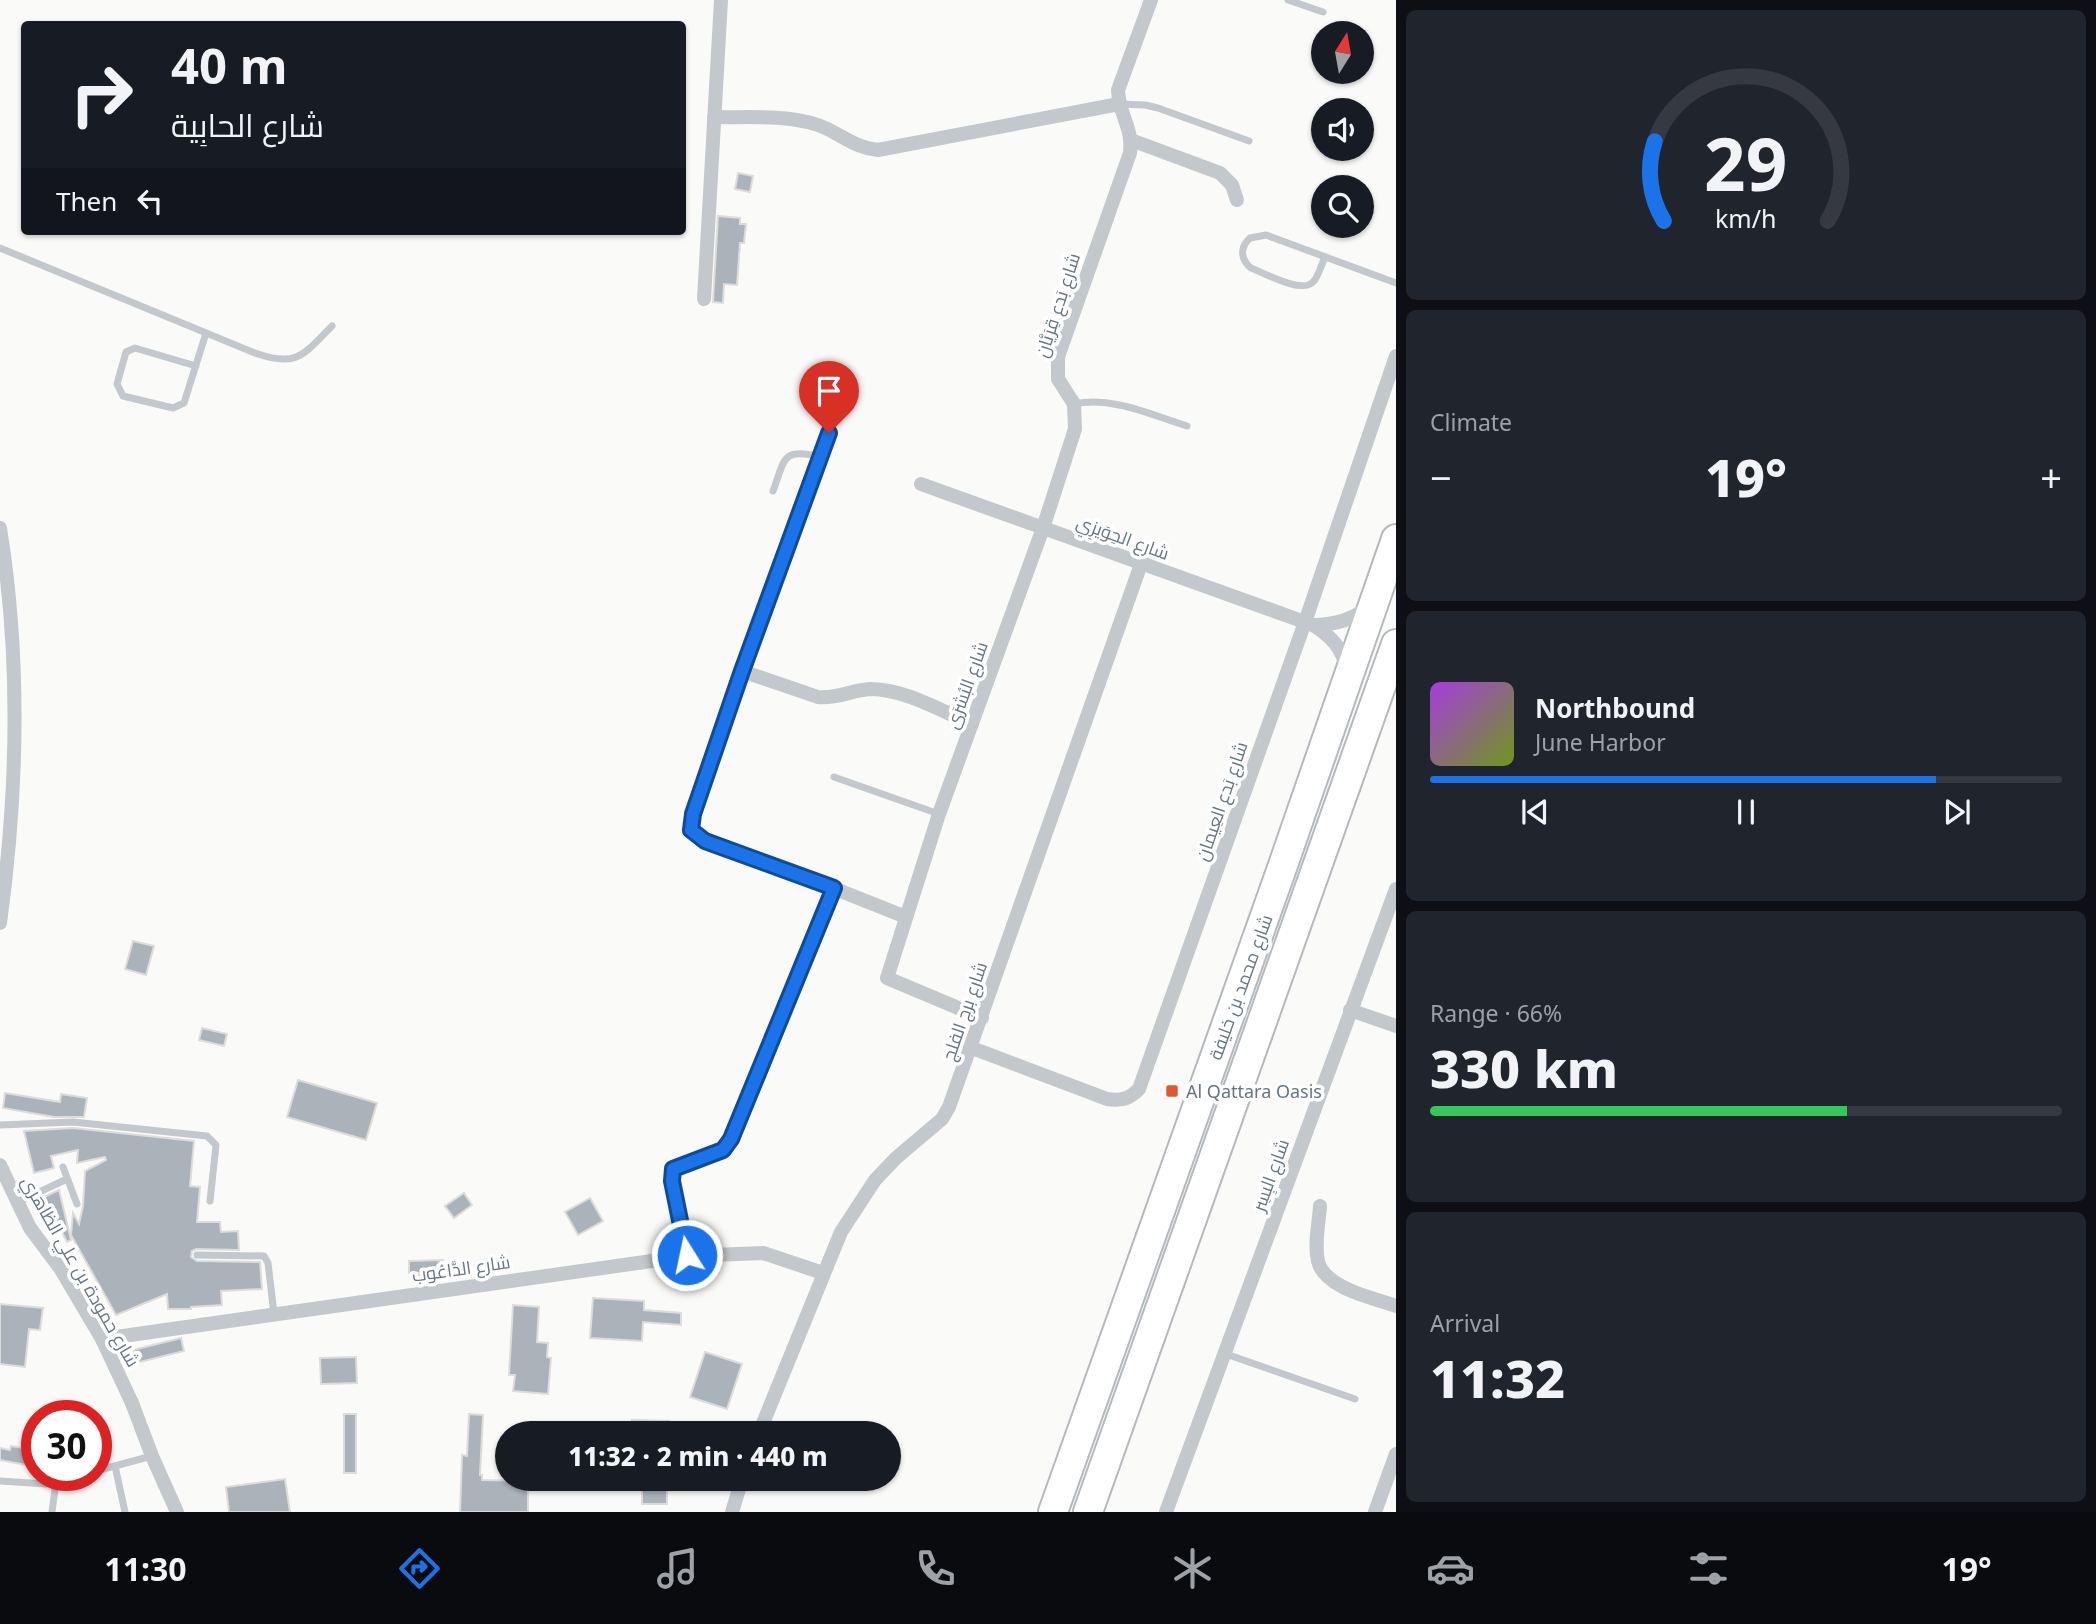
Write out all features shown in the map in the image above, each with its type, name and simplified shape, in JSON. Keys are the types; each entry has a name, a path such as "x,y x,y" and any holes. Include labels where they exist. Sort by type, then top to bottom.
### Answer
{"highway":[{"name":"شارع محمد بن خليفة","path":"1053,1512 1396,539"},
{"name":"شارع محمد بن خليفة","path":"1088,1512 1396,644"}],"street":[{"path":"704,299 721,0"},
{"path":"1151,0 1118,90 1119,104 1129,127 1131,140 1220,173 1232,185 1237,200"},
{"path":"714,117 803,121 818,125 852,144 878,150 1119,104"},
{"name":"شارع بَدع قِرَيَّان","path":"1074,404 1058,379 1058,357 1130,153 1131,140"},
{"name":"شارع بَدع العِيمان","path":"972,1048 1107,1099 1119,1101 1130,1097 1139,1088 1309,623 1396,356"},
{"name":"شارع البُشرَى","path":"982,1018 887,978 939,814 1044,528 1075,429 1074,404"},
{"path":"829,433 742,671 693,814 691,830 705,841 906,917"},
{"name":"شارع الحِوَيزِي","path":"920,484 1309,623 1326,625 1351,618 1373,604"},
{"path":"0,528 12,633 15,707 11,822 0,923"},
{"name":"شارع برج الفلج","path":"764,1421 841,1232 875,1180 896,1158 942,1119 953,1100 1141,564"},
{"name":"شارع الحِوَيزِي","path":"1309,623 1331,638 1338,647 1347,668 1348,679"},
{"path":"742,671 818,698 830,699 853,691 884,690 972,724"},
{"path":"687,1255 672,1181 673,1169 723,1150 731,1139 834,888"},
{"name":"شارع البِسِر","path":"1166,1512 1396,889"},
{"path":"1350,1010 1396,1026"},
{"name":"شارع حمودة بن علي الظاهري","path":"0,1165 30,1228 60,1268 102,1339 177,1512"},
{"path":"1320,1206 1318,1260 1322,1271 1340,1286 1396,1306"},
{"name":"شارع الدَّاعُوب","path":"102,1339 687,1255 764,1253 823,1273"},
{"path":"1375,1512 1396,1454"},
{"path":"732,1512 738,1491"}],"lane":[{"path":"1288,0 1323,12"},
{"path":"1119,104 1158,108 1249,141"},
{"path":"1325,257 1313,282 1299,287 1251,268 1246,264 1242,252 1246,242 1261,234 1325,257 1396,283"},
{"path":"0,248 265,357 288,360 297,358 331,326"},
{"path":"196,366 135,348 130,349 126,352 117,384 123,396 173,408 184,403 196,366 206,333"},
{"path":"1074,404 1095,401 1114,403 1187,426"},
{"path":"773,491 784,462 791,454 802,453 820,457"},
{"path":"834,777 939,814"},
{"path":"0,1125 83,1123 207,1136 216,1145 210,1201"},
{"path":"63,1167 77,1205"},
{"path":"17,1203 67,1179"},
{"path":"197,1255 264,1256 268,1264 274,1314"},
{"path":"1226,1354 1355,1399"},
{"path":"112,1467 152,1456"},
{"path":"115,1466 125,1512"},
{"path":"0,1481 21,1483"},
{"path":"51,1512 54,1491"}],"building":[{"path":"738,173 753,176 750,192 735,189"},
{"path":"718,216 740,218 740,224 746,224 744,243 740,243 737,285 724,284 723,303 713,302"},
{"path":"133,941 154,946 146,975 125,969"},
{"path":"202,1028 227,1034 224,1046 199,1040"},
{"path":"298,1080 377,1103 366,1140 287,1117"},
{"path":"5,1093 60,1102 61,1094 87,1098 84,1117 54,1117 3,1108"},
{"path":"73,1128 194,1141 190,1186 200,1187 197,1222 220,1222 221,1232 238,1231 239,1250 196,1249 192,1251 191,1257 197,1261 260,1262 262,1289 221,1291 222,1305 191,1309 168,1309 167,1294 116,1315 71,1235 73,1213 79,1224 83,1206 85,1171 106,1160 105,1157 77,1163 78,1150 51,1156 54,1168 34,1173 24,1131"},
{"path":"59,1190 71,1240 67,1242 44,1197"},
{"path":"464,1193 472,1205 454,1218 445,1206"},
{"path":"590,1198 603,1221 578,1235 565,1212"},
{"path":"443,1260 443,1279 419,1280 419,1273 409,1273 409,1261"},
{"path":"593,1298 644,1301 644,1310 681,1313 681,1325 643,1322 642,1341 590,1338"},
{"path":"0,1304 43,1308 40,1330 29,1329 25,1367 0,1364"},
{"path":"513,1305 539,1307 537,1342 548,1343 547,1357 551,1358 548,1394 513,1391 515,1375 509,1375"},
{"path":"181,1338 184,1351 136,1363 133,1350"},
{"path":"705,1352 742,1364 727,1409 690,1397"},
{"path":"356,1357 357,1383 321,1384 320,1358"},
{"path":"344,1414 356,1414 356,1473 344,1473"},
{"path":"469,1414 483,1415 482,1480 495,1480 495,1491 528,1491 528,1512 460,1512 462,1455 467,1456"},
{"path":"11,1446 21,1448 21,1464 0,1460 0,1448 10,1450"},
{"path":"285,1479 290,1512 229,1512 226,1487"},
{"path":"642,1491 667,1491 667,1504 642,1504"}],"place":[{"name":"Al Qattara Oasis","path":"1172,1091"}],"route":[{"path":"687,1255 672,1181 673,1169 723,1150 731,1139 834,888 705,841 691,830 693,814 742,671 829,433"}]}
